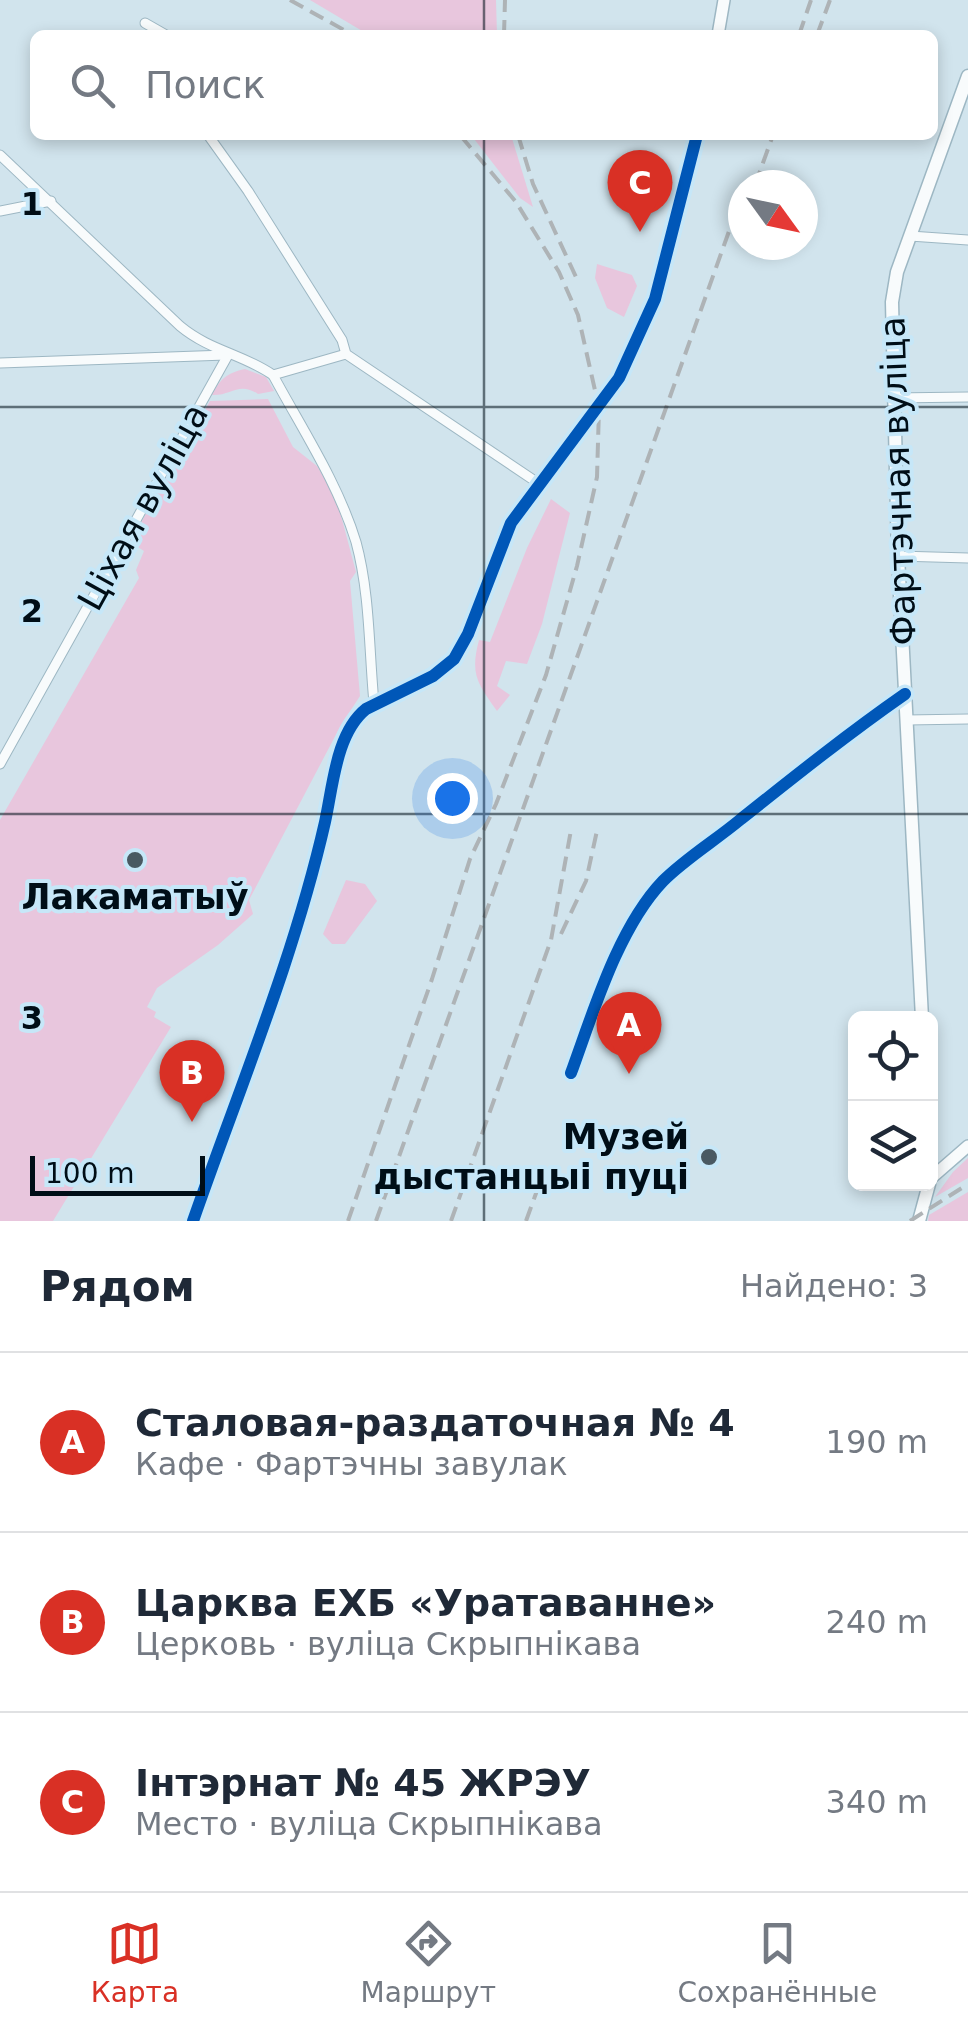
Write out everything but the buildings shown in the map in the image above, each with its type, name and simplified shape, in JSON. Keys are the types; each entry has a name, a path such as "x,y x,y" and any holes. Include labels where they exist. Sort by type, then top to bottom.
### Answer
{"main road":[{"name":"Фартэчная вуліца","path":"922,1011 898,556 892,302 897,272 968,76"},
{"path":"919,1221 927,1191"}],"street":[{"path":"719,30 724,0"},
{"path":"145,23 157,30"},
{"path":"212,140 342,340 346,354 538,483"},
{"path":"193,1221 302,906 341,750 358,714 433,676 454,659 468,634 511,523 609,394 656,299 696,140"},
{"path":"0,155 180,326 202,342 254,362 273,376 338,495 356,542 374,704"},
{"path":"0,211 50,202"},
{"path":"910,236 968,240"},
{"path":"273,376 346,354"},
{"path":"0,363 228,355"},
{"name":"Ціхая вуліца","path":"0,764 228,355"},
{"path":"893,398 968,397"},
{"path":"898,556 968,558"},
{"path":"570,1073 621,949 638,916 663,882 843,737 905,694"},
{"path":"908,720 968,718"},
{"path":"938,1174 968,1146"}],"shaded area":[{"path":"310,0 496,0 497,30 361,30"},
{"path":"475,140 513,140 533,207 520,198"},
{"path":"597,264 632,275 637,286 624,317 607,308 595,278"},
{"path":"245,369 266,377 274,391 258,394 240,389 212,395 225,377"},
{"name":"Лакаматыў","path":"268,399 293,447 317,466 340,512 356,572 350,581 360,696 249,900 253,914 218,945 157,988 147,1007 156,1012 154,1017 171,1027 53,1221 0,1221 0,820 139,578 136,570 144,551 130,542 210,401"},
{"path":"551,499 570,513 542,624 527,664 506,661 497,686 510,695 497,711 477,678 479,640 490,642"},
{"path":"346,880 365,884 377,901 345,944 332,944 323,934"},
{"path":"968,1158 968,1178 935,1197 953,1172"},
{"path":"968,1192 968,1221 928,1221 929,1215"}],"railway":[{"path":"290,0 344,30"},
{"path":"504,30 505,0"},
{"path":"801,30 811,0"},
{"path":"819,30 830,0"},
{"path":"348,1221 470,859 496,804 546,675 597,477 599,408 578,315 559,272 516,202 464,140"},
{"path":"520,140 533,184 576,277"},
{"path":"760,170 771,140"},
{"path":"376,1221 728,234"},
{"path":"561,934 586,881 598,826"},
{"path":"451,1221 551,940 571,830"},
{"path":"526,1221 543,1174"},
{"path":"910,1221 968,1184"}],"cycle path":[{"path":"193,1221 298,923 337,761 348,732 366,709 433,676 454,659 468,634 511,523 619,378 655,299 696,140"},
{"path":"571,1073 620,947 647,900 663,881 905,694"}],"place":[{"name":"Інтэрнат № 45 ЖРЭУ","path":"640,232"},
{"name":"Лакаматыў","path":"135,860"},
{"name":"Сталовая-раздаточная № 4","path":"629,1074"},
{"name":"Царква ЕХБ «Уратаванне»","path":"192,1122"},
{"name":"Музей дыстанцыі пуці","path":"709,1157"}]}
